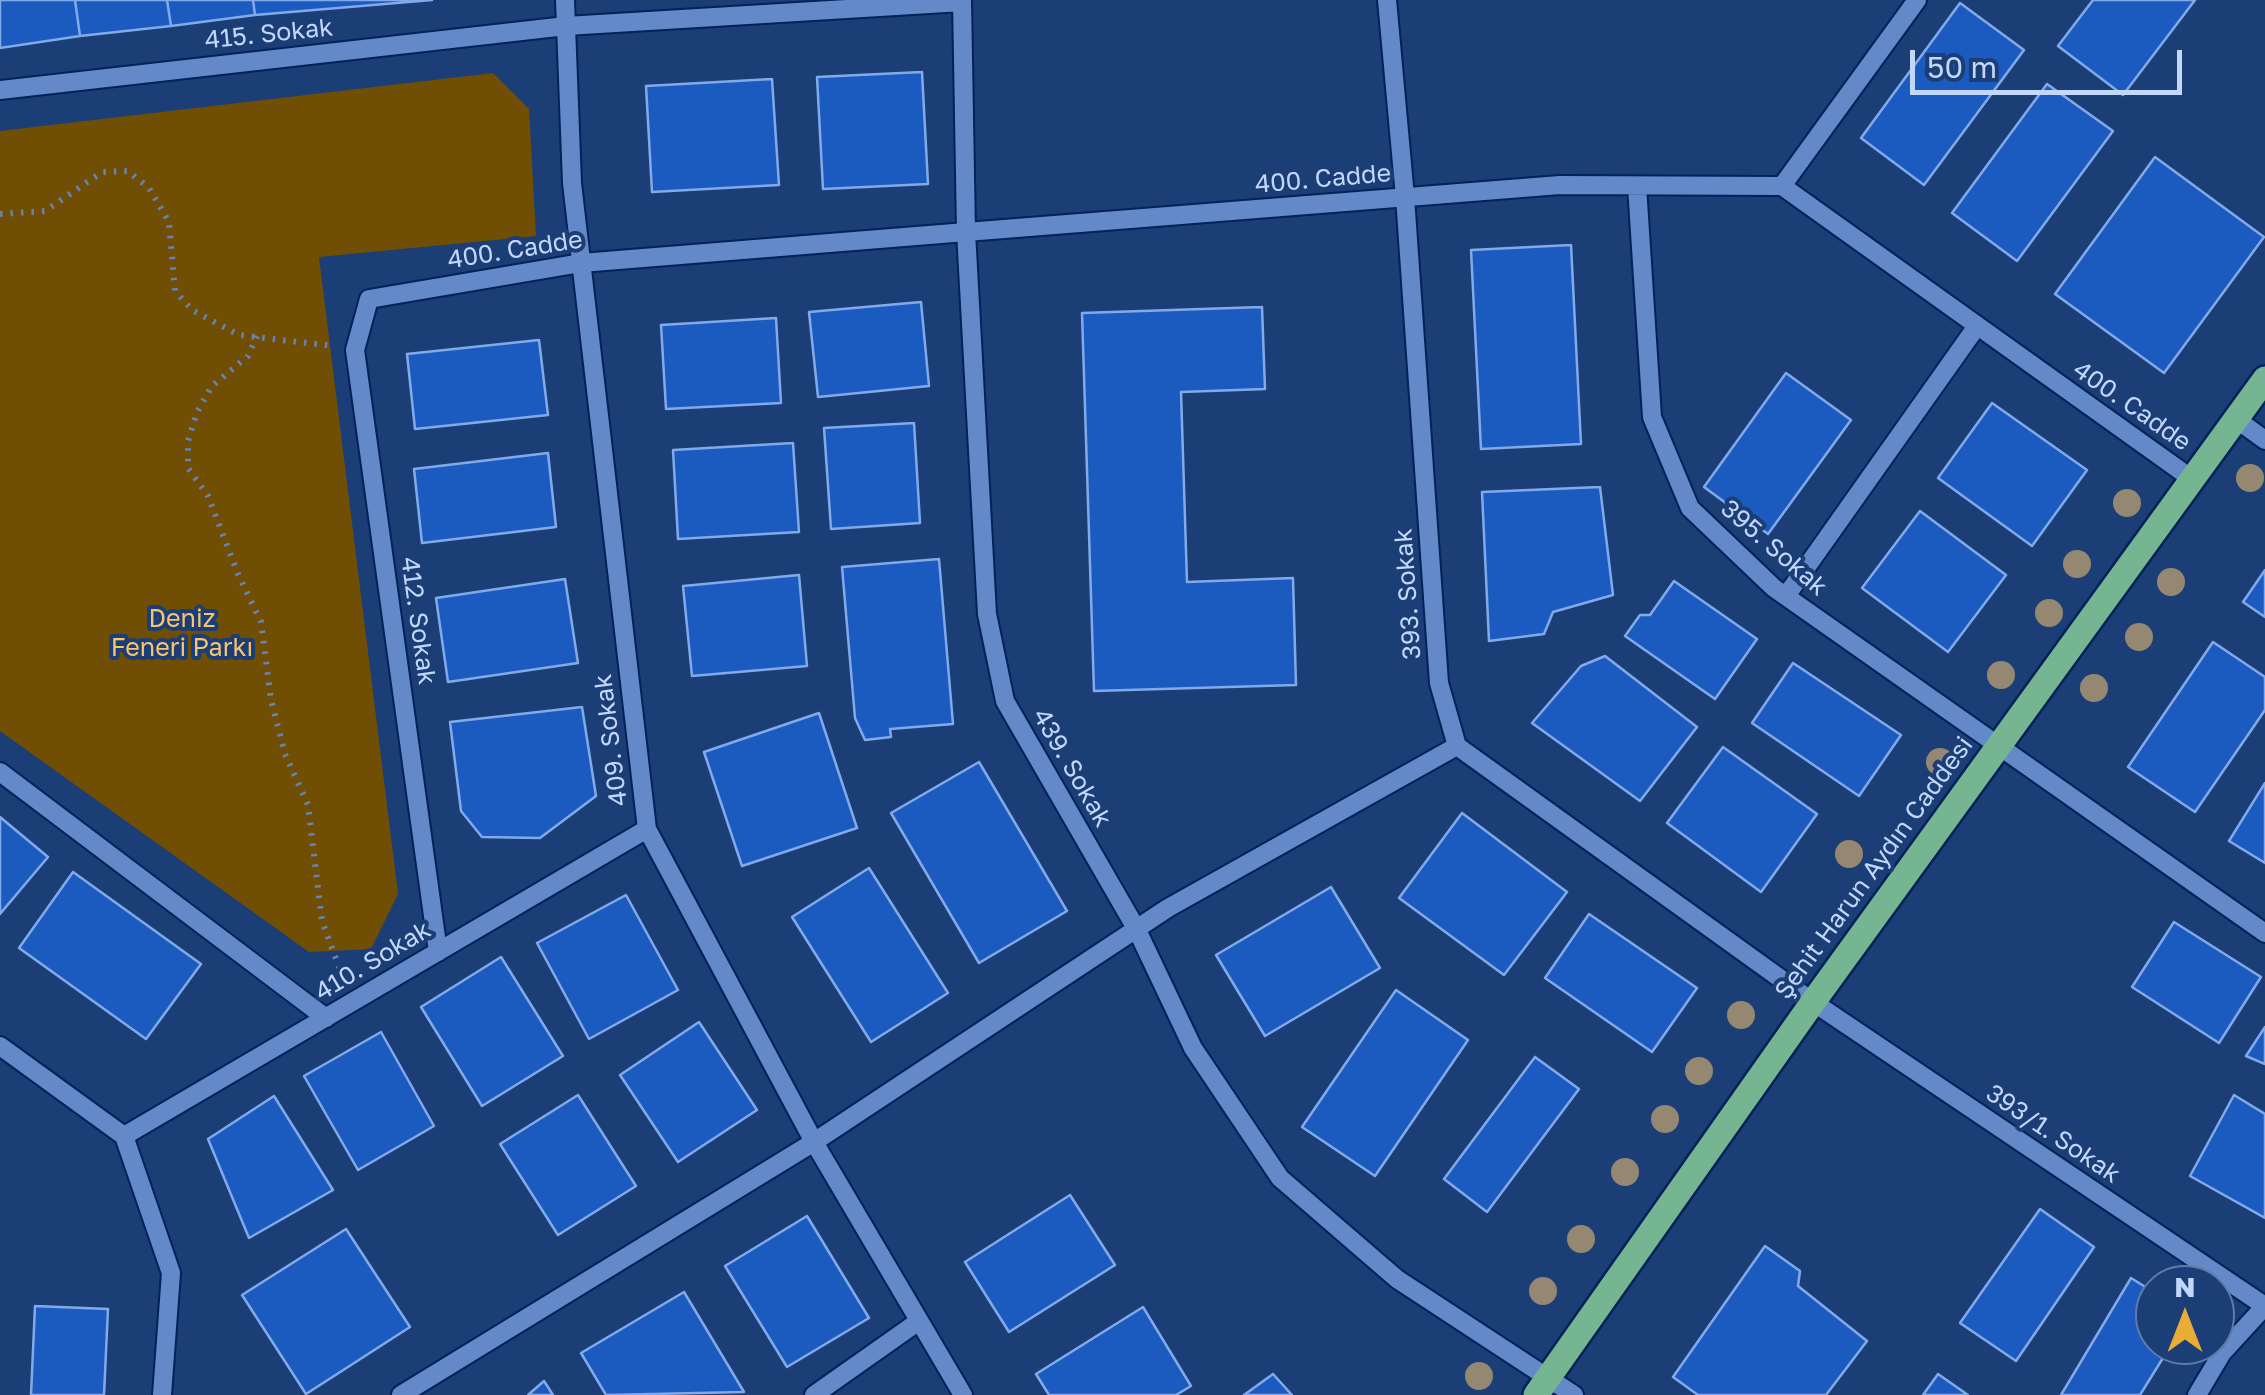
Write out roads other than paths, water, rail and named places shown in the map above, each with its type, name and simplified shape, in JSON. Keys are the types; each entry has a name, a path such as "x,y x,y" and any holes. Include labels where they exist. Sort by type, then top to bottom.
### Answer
{"main road":[{"name":"Şehit Harun Aydın Caddesi","path":"1542,1387 1813,1002 2265,380"}],"street":[{"name":"409. Sokak","path":"565,0 572,183 647,830 814,1142 963,1395"},
{"name":"393. Sokak","path":"1386,0 1405,197 1439,683 1457,746"},
{"path":"1782,186 1917,0"},
{"name":"415. Sokak","path":"0,90 566,26 962,1"},
{"name":"439. Sokak","path":"962,1 966,232 987,614 1005,701 1137,930 1193,1048 1280,1178 1397,1278 1542,1387 1574,1395"},
{"name":"400. Cadde","path":"369,299 581,263 966,232 1560,185 1782,186 2192,479"},
{"name":"395. Sokak","path":"1637,186 1652,416 1690,508 1786,596 2265,933"},
{"name":"412. Sokak","path":"369,299 355,350 438,952"},
{"path":"1786,596 1977,326"},
{"path":"2236,419 2265,440"},
{"path":"401,1395 814,1142 1168,908 1457,746 1813,1002"},
{"path":"0,772 326,1018"},
{"name":"410. Sokak","path":"124,1136 647,830"},
{"name":"393/1. Sokak","path":"1813,1002 2265,1306"},
{"path":"0,1046 124,1136 170,1273 162,1395"},
{"path":"2197,1395 2222,1353 2265,1306"},
{"path":"814,1395 919,1321"}],"park label":[{"name":"Deniz Feneri Parkı","path":"182,634"}]}
